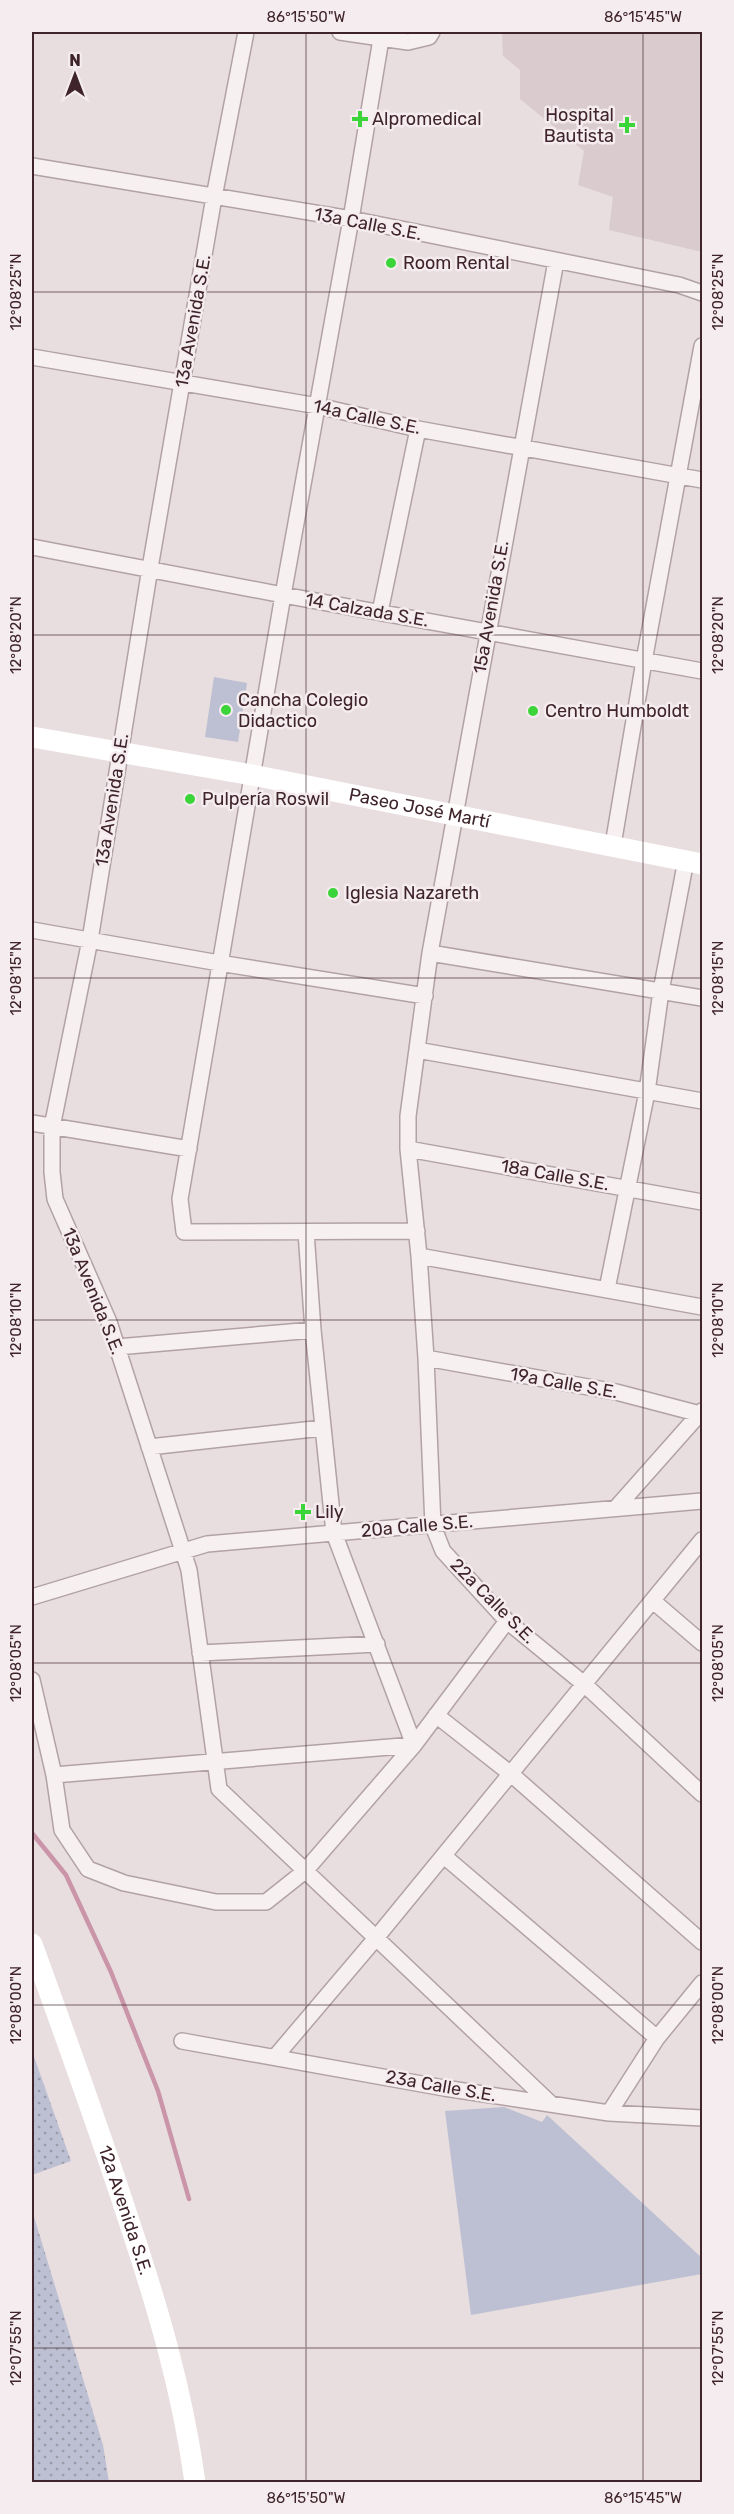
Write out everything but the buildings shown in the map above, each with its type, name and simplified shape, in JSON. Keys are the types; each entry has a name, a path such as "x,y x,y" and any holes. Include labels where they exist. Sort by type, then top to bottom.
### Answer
{"main road":[{"name":"Paseo José Martí","path":"32,737 252,775 694,862"},
{"name":"12a Avenida S.E.","path":"32,1944 100,2133 163,2328 179,2388 195,2482"}],"street":[{"name":"13a Avenida S.E.","path":"246,32 214,197 150,568 90,940 52,1127 52,1172 55,1199 109,1322 189,1570 219,1789 551,2104"},
{"path":"340,32 408,42 431,34"},
{"path":"381,39 318,406 282,595 180,1198 184,1232 417,1231"},
{"name":"13a Calle S.E.","path":"32,166 351,219 679,285 702,293"},
{"name":"15a Avenida S.E.","path":"417,1050 430,953 454,815 556,261"},
{"path":"613,845 702,346"},
{"name":"14a Calle S.E.","path":"32,357 318,406 418,429 702,480"},
{"path":"380,612 418,429"},
{"name":"14 Calzada S.E.","path":"32,547 702,671"},
{"path":"607,1289 647,1092 661,991 694,862"},
{"path":"32,930 425,996"},
{"path":"430,953 702,998"},
{"path":"417,1050 702,1101"},
{"name":"22a Calle S.E.","path":"417,1050 408,1116 408,1149 417,1231 426,1358 433,1526 443,1551 507,1621 584,1684 702,1794"},
{"path":"32,1124 189,1149"},
{"name":"18a Calle S.E.","path":"408,1149 702,1202"},
{"path":"306,1232 313,1330 334,1533 414,1745"},
{"path":"419,1256 702,1307"},
{"path":"117,1347 313,1330"},
{"name":"19a Calle S.E.","path":"426,1358 616,1392 701,1413"},
{"path":"616,1508 701,1413"},
{"path":"149,1447 323,1428"},
{"name":"20a Calle S.E.","path":"32,1596 207,1544 702,1501"},
{"path":"275,2057 444,1856 702,1540"},
{"path":"653,1601 702,1643"},
{"path":"32,1680 54,1775 62,1830 88,1869 124,1884 216,1902 266,1902 305,1871 414,1745 507,1621"},
{"path":"200,1653 377,1644"},
{"path":"436,1715 511,1774 702,1942"},
{"path":"54,1775 414,1745"},
{"path":"444,1856 657,2038"},
{"path":"609,2113 657,2038 702,1983"},
{"name":"23a Calle S.E.","path":"182,2041 444,2088 609,2113 702,2118"}],"shaded area":[{"name":"Hospital Bautista","path":"502,32 702,32 702,252 609,230 613,197 578,185 584,151 520,99 520,70 503,56"},
{"name":"Cancha Colegio Didactico","path":"214,677 247,683 238,742 205,737"},
{"path":"32,2051 71,2161 32,2175"},
{"path":"504,2107 542,2122 547,2115 702,2258 702,2274 471,2315 445,2111"},
{"path":"32,2210 103,2445 109,2482 32,2482"}],"waterway":[{"path":"32,1833 66,1875 111,1972 158,2091 189,2199"}],"place":[{"name":"Alpromedical","path":"360,119"},
{"name":"Hospital Bautista","path":"627,125"},
{"name":"Room Rental","path":"391,263"},
{"name":"Cancha Colegio Didactico","path":"226,710"},
{"name":"Centro Humboldt","path":"533,711"},
{"name":"Pulpería Roswil","path":"190,799"},
{"name":"Iglesia Nazareth","path":"333,893"},
{"name":"Lily","path":"303,1512"}]}
